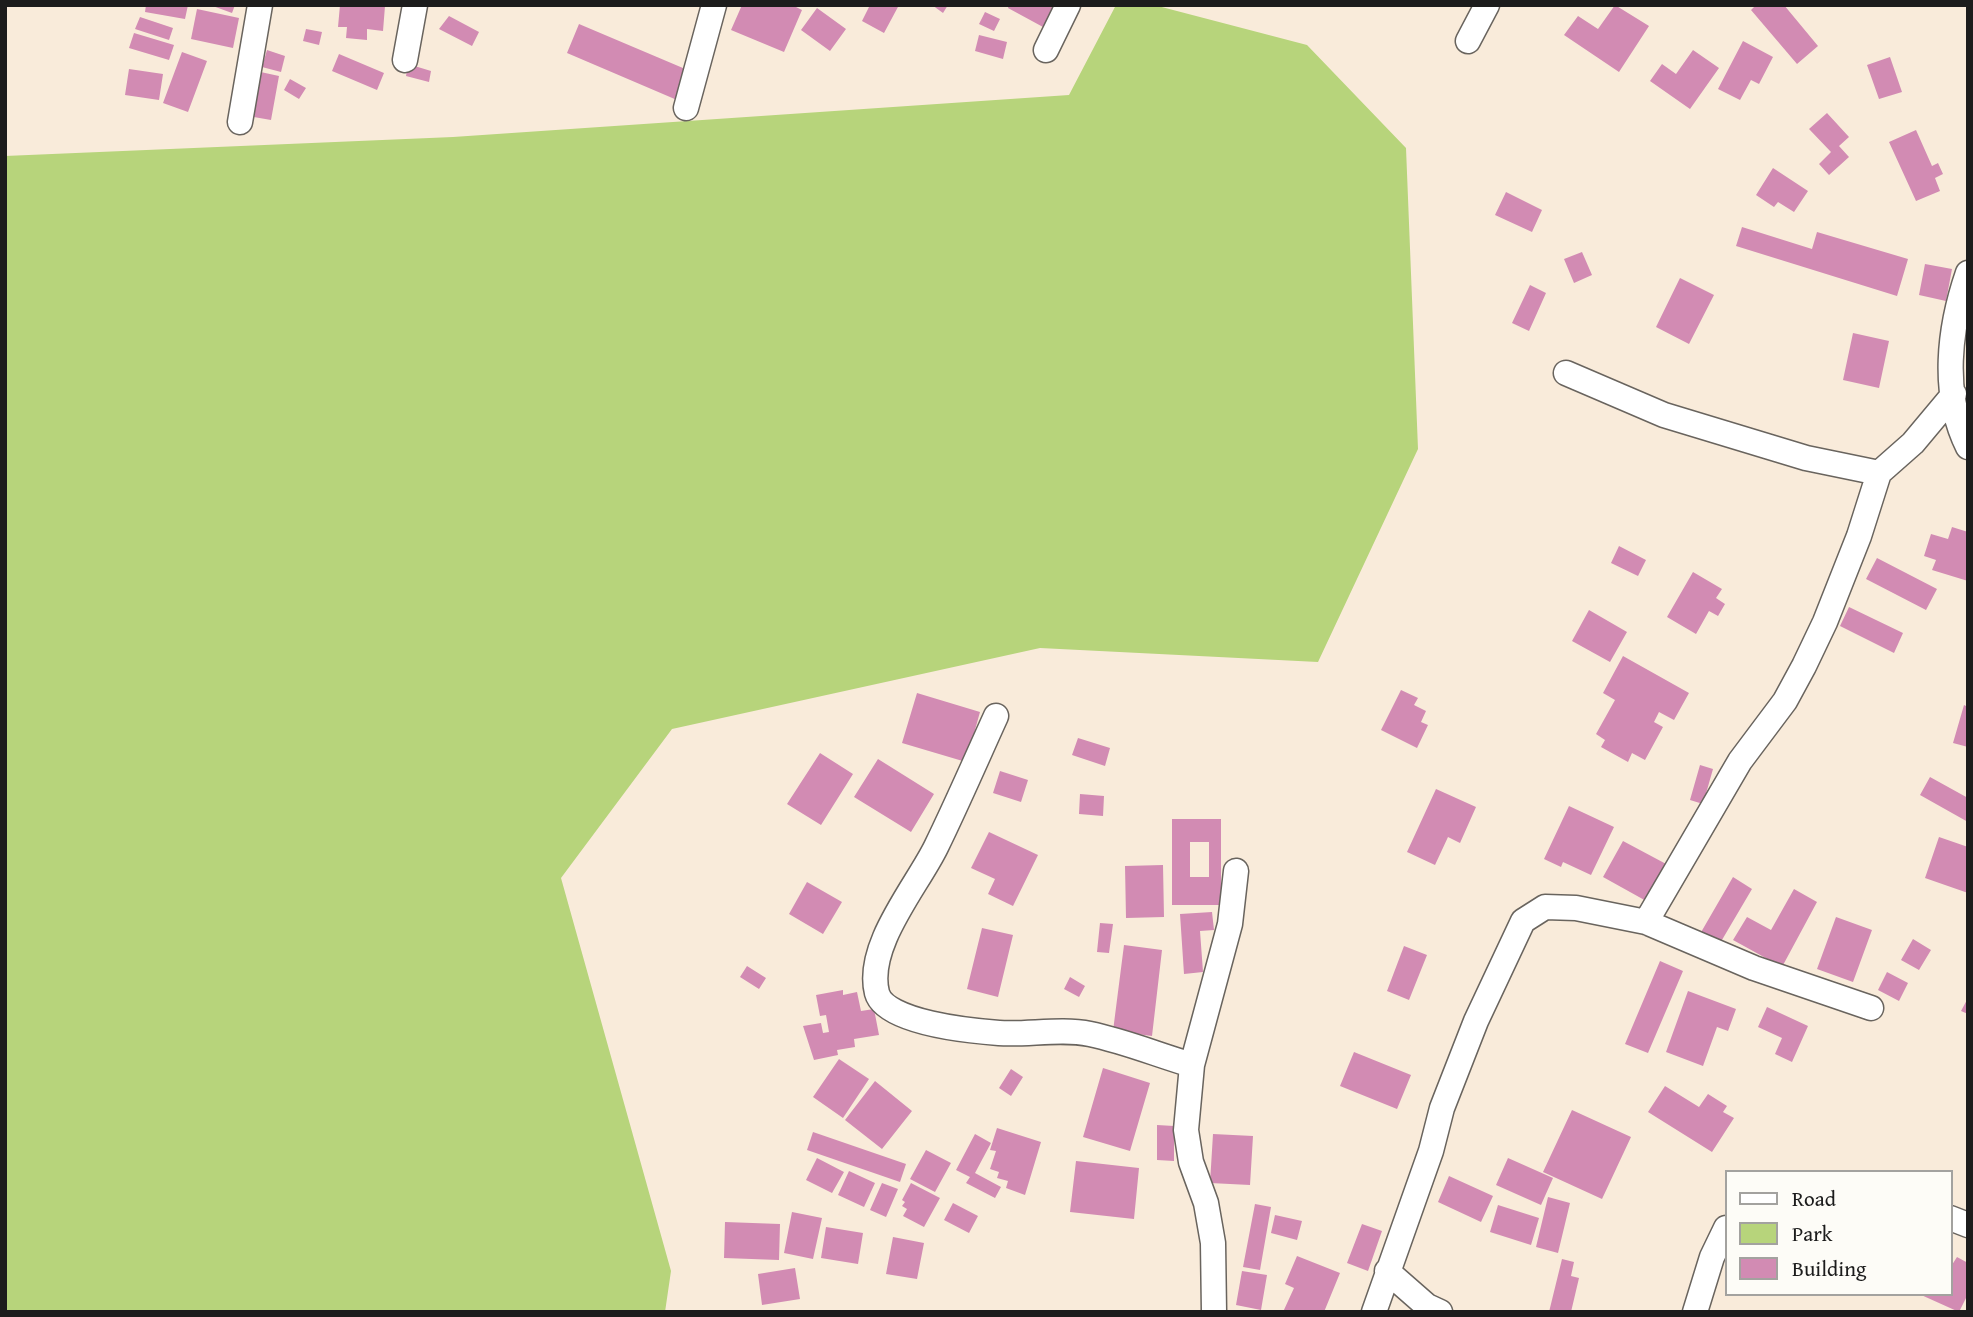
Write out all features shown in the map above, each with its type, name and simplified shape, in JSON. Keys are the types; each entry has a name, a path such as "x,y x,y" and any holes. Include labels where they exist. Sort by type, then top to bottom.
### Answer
{"street":[{"path":"240,122 260,5"},
{"path":"405,60 415,5"},
{"path":"686,108 714,5"},
{"path":"1046,50 1068,5"},
{"path":"1468,41 1487,5"},
{"path":"1968,273 1958,300 1948,364 1961,434 1968,447"},
{"path":"1566,373 1664,415 1806,458 1879,473"},
{"path":"1646,922 1740,761 1785,701 1804,666 1825,622 1859,536 1879,473 1913,443 1954,394"},
{"path":"996,716 935,849 888,931 878,964 876,990 880,1000 893,1010 942,1026 999,1033 1087,1034 1192,1065"},
{"path":"1214,1312 1213,1243 1206,1203 1191,1162 1186,1130 1192,1065 1230,924 1236,871"},
{"path":"1374,1312 1431,1151 1447,1095 1476,1021 1523,921 1545,907 1576,908 1646,922 1754,968 1871,1008"},
{"path":"1696,1312 1712,1256 1724,1231"},
{"path":"1387,1272 1427,1306 1440,1312"}],"green space":[{"path":"1116,5 1154,5 1307,45 1406,148 1418,449 1318,662 1040,648 672,729 561,878 671,1271 665,1312 5,1312 5,156 453,137 1069,95"}],"building":[{"path":"146,5 188,5 185,19 145,12"},
{"path":"210,5 235,5 232,13"},
{"path":"340,5 385,6 383,31 367,29 367,40 346,38 347,27 338,27"},
{"path":"742,5 792,5 802,10 784,52 731,30"},
{"path":"870,5 899,5 884,33 862,21"},
{"path":"932,5 948,5 943,13"},
{"path":"1009,5 1054,6 1043,27 1008,8"},
{"path":"1615,5 1649,26 1619,72 1564,35 1578,16 1598,29"},
{"path":"1756,5 1784,5 1818,46 1797,64 1751,10"},
{"path":"817,8 846,29 830,51 801,30"},
{"path":"197,9 239,18 233,48 191,39"},
{"path":"985,12 1000,19 994,31 979,24"},
{"path":"449,16 479,32 472,46 439,29"},
{"path":"140,17 173,28 169,40 135,29"},
{"path":"579,24 690,71 677,100 567,53"},
{"path":"306,29 322,32 319,45 303,41"},
{"path":"134,33 174,45 169,60 129,48"},
{"path":"979,35 1007,42 1003,59 975,51"},
{"path":"1743,41 1773,57 1759,84 1751,80 1740,100 1718,89"},
{"path":"267,50 285,56 281,72 262,67"},
{"path":"1693,50 1719,68 1690,109 1650,81 1662,64 1676,74"},
{"path":"182,52 207,61 188,112 163,103"},
{"path":"339,54 384,73 377,90 332,71"},
{"path":"1890,57 1902,92 1879,99 1867,65"},
{"path":"408,64 431,71 429,82 406,76"},
{"path":"129,69 163,74 159,100 125,95"},
{"path":"256,71 279,76 271,120 248,116"},
{"path":"290,79 306,88 299,99 284,90"},
{"path":"1827,113 1849,137 1839,146 1849,157 1829,175 1819,164 1831,152 1809,129"},
{"path":"1916,130 1932,166 1938,163 1943,174 1935,178 1940,191 1916,201 1889,142"},
{"path":"1773,168 1808,191 1794,212 1778,202 1774,207 1756,195"},
{"path":"1506,192 1542,210 1532,232 1495,215"},
{"path":"1742,227 1812,249 1817,232 1908,259 1897,296 1736,246"},
{"path":"1582,252 1592,275 1574,283 1564,259"},
{"path":"1925,264 1952,269 1946,301 1919,295"},
{"path":"1680,278 1714,295 1689,344 1656,327"},
{"path":"1530,285 1546,293 1529,331 1512,323"},
{"path":"1853,333 1889,341 1879,388 1843,380"},
{"path":"1952,527 1968,532 1968,581 1932,570 1936,560 1924,556 1931,534 1948,539"},
{"path":"1619,546 1646,560 1638,576 1611,563"},
{"path":"1877,558 1937,589 1926,610 1866,579"},
{"path":"1693,572 1722,589 1716,598 1725,604 1718,616 1709,611 1696,634 1667,617"},
{"path":"1849,607 1903,633 1894,653 1840,626"},
{"path":"1589,610 1627,632 1610,662 1572,641"},
{"path":"1623,656 1689,693 1674,720 1659,712 1654,722 1663,727 1645,760 1632,753 1628,762 1601,747 1605,740 1596,734 1615,700 1603,693"},
{"path":"1401,690 1418,698 1414,705 1426,711 1421,722 1428,725 1417,748 1381,730"},
{"path":"917,693 980,712 966,762 902,743"},
{"path":"1964,705 1968,707 1968,747 1953,743"},
{"path":"1078,738 1110,748 1105,766 1072,755"},
{"path":"820,753 853,774 821,825 787,804"},
{"path":"878,759 934,794 911,832 854,797"},
{"path":"1700,765 1713,769 1703,804 1690,800"},
{"path":"1000,771 1028,780 1021,802 993,793"},
{"path":"1930,777 1968,798 1968,822 1920,795"},
{"path":"1436,789 1476,807 1460,843 1448,837 1435,865 1407,852"},
{"path":"1080,794 1104,796 1103,816 1079,814"},
{"path":"1569,806 1614,827 1591,875 1563,862 1561,867 1544,859"},
{"path":"1172,819 1221,819 1221,905 1172,905","holes":["1190,842 1209,842 1209,877 1190,877"]},
{"path":"989,832 1038,855 1013,906 988,894 995,879 971,868"},
{"path":"1939,837 1968,847 1968,893 1925,878"},
{"path":"1623,841 1668,865 1648,902 1603,877"},
{"path":"1163,865 1164,917 1126,918 1125,866"},
{"path":"1733,877 1752,889 1719,945 1700,934"},
{"path":"807,882 842,902 823,934 789,914"},
{"path":"1794,889 1817,902 1782,967 1733,940 1747,917 1771,930"},
{"path":"1212,912 1214,930 1200,931 1203,972 1184,974 1180,914"},
{"path":"1836,917 1872,930 1853,982 1817,969"},
{"path":"1100,923 1113,924 1109,953 1097,952"},
{"path":"982,928 1013,935 998,997 967,989"},
{"path":"1913,939 1931,950 1919,970 1901,960"},
{"path":"1124,945 1162,950 1152,1036 1113,1031"},
{"path":"1404,946 1427,955 1409,1000 1387,991"},
{"path":"1660,961 1683,971 1648,1053 1625,1044"},
{"path":"747,966 766,978 759,989 740,977"},
{"path":"1887,972 1908,983 1899,1001 1878,990"},
{"path":"1070,977 1085,986 1079,997 1064,989"},
{"path":"843,990 843,995 857,992 861,1011 874,1009 879,1035 854,1039 855,1047 837,1050 838,1055 814,1060 803,1026 821,1023 823,1033 829,1032 826,1015 820,1016 816,995"},
{"path":"1688,991 1736,1009 1728,1031 1717,1027 1703,1066 1666,1052"},
{"path":"1968,998 1968,1014 1961,1011"},
{"path":"1767,1007 1808,1026 1792,1062 1775,1054 1782,1038 1758,1027"},
{"path":"1354,1052 1411,1075 1397,1109 1340,1086"},
{"path":"839,1059 869,1079 843,1118 813,1097"},
{"path":"1103,1068 1150,1083 1130,1151 1083,1137"},
{"path":"1011,1069 1023,1077 1011,1096 999,1088"},
{"path":"875,1081 912,1111 882,1149 845,1120"},
{"path":"1665,1086 1699,1107 1708,1094 1727,1106 1723,1112 1734,1118 1712,1152 1648,1112"},
{"path":"1572,1110 1631,1137 1602,1199 1543,1172"},
{"path":"1157,1125 1174,1126 1174,1161 1157,1160"},
{"path":"997,1128 1041,1142 1025,1195 1006,1188 1008,1181 997,1178 999,1172 990,1169 996,1151 990,1150"},
{"path":"813,1132 906,1164 900,1182 807,1150"},
{"path":"975,1134 991,1143 975,1173 1001,1187 995,1198 966,1183 970,1177 956,1170"},
{"path":"1213,1134 1253,1136 1250,1185 1210,1183"},
{"path":"926,1150 951,1163 935,1192 910,1179"},
{"path":"817,1158 844,1172 832,1193 806,1180"},
{"path":"1508,1158 1553,1178 1541,1205 1496,1185"},
{"path":"1076,1161 1139,1168 1134,1219 1070,1212"},
{"path":"849,1171 875,1183 864,1207 838,1195"},
{"path":"1449,1176 1493,1196 1481,1222 1438,1202"},
{"path":"882,1183 898,1189 886,1217 870,1210"},
{"path":"911,1183 940,1198 924,1227 903,1216 907,1209 902,1206 905,1202 902,1200"},
{"path":"1548,1197 1570,1203 1558,1253 1536,1247"},
{"path":"953,1203 978,1216 969,1233 944,1220"},
{"path":"1255,1204 1271,1207 1260,1270 1243,1267"},
{"path":"1498,1205 1539,1218 1531,1245 1490,1232"},
{"path":"792,1212 822,1218 813,1259 784,1253"},
{"path":"1275,1215 1302,1221 1297,1240 1271,1233"},
{"path":"725,1222 780,1224 779,1260 724,1258"},
{"path":"1362,1224 1382,1231 1368,1271 1347,1263"},
{"path":"826,1227 863,1233 858,1264 821,1258"},
{"path":"893,1237 924,1243 917,1279 886,1274"},
{"path":"1297,1256 1340,1273 1324,1312 1283,1312 1294,1288 1285,1284"},
{"path":"1957,1257 1968,1263 1968,1294 1959,1312 1923,1296 1952,1296 1952,1265"},
{"path":"1562,1259 1574,1262 1571,1276 1579,1278 1571,1312 1549,1312"},
{"path":"795,1268 800,1299 762,1305 758,1274"},
{"path":"1242,1271 1267,1275 1261,1310 1236,1305"}]}
